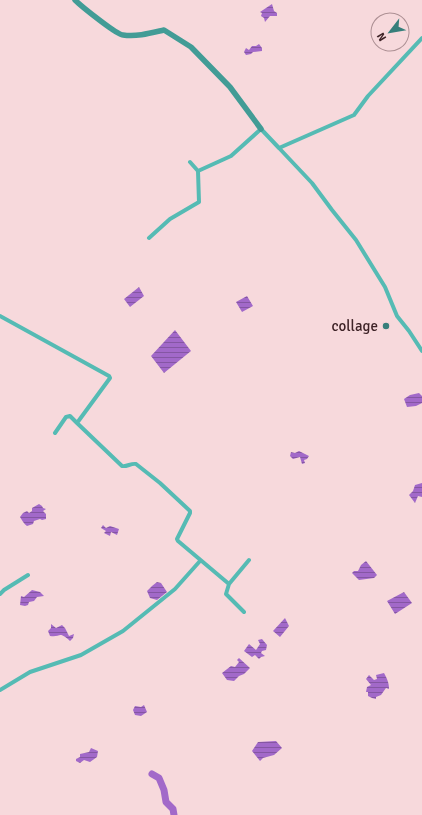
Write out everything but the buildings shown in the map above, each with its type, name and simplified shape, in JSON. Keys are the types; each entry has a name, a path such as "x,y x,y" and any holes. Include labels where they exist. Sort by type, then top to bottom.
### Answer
{"main road":[{"path":"75,0 82,7 121,35 136,35 164,30 191,47 230,87 261,129"}],"street":[{"path":"280,148 354,115 368,96 422,38"},
{"path":"198,171 230,156 261,129 312,183 356,240 385,287 397,316 410,331 422,351"},
{"path":"149,238 170,219 199,202 198,171 190,162"},
{"path":"0,316 110,376 77,423"},
{"path":"55,433 66,417 70,416 122,466 136,464 160,483 190,511 177,539 179,543 229,584"},
{"path":"244,612 226,595 229,584 249,560"},
{"path":"0,690 30,672 81,655 123,631 175,589 200,561"},
{"path":"0,594 4,590 28,576"}],"shaded area":[{"path":"272,4 277,16 270,16 265,22 264,18 261,16 262,13 260,12"},
{"path":"259,44 262,51 253,52 246,55 244,52 246,48 249,50 252,46"},
{"path":"139,287 144,296 130,307 124,299"},
{"path":"247,296 253,306 242,312 236,302"},
{"path":"175,330 191,351 164,373 151,356"},
{"path":"419,393 422,396 422,403 416,406 407,407 404,399 410,395"},
{"path":"299,451 309,456 304,460 305,463 302,464 300,457 293,459 290,456 291,452 295,453"},
{"path":"422,483 422,497 418,496 415,503 409,495 413,491 415,485"},
{"path":"39,504 46,509 43,511 46,514 46,519 34,521 33,524 27,526 20,517 27,511 29,513 32,511 32,508"},
{"path":"103,525 106,528 110,526 119,529 117,535 111,532 110,536 104,533 106,531 101,528"},
{"path":"366,561 377,575 374,578 359,580 352,573 354,571 358,571 361,565"},
{"path":"157,582 161,583 167,592 157,600 150,598 147,591"},
{"path":"32,590 40,592 44,596 37,597 34,601 29,602 28,605 20,605 21,596 24,597"},
{"path":"404,592 412,603 395,614 387,601"},
{"path":"285,618 289,626 280,637 273,631"},
{"path":"51,624 56,628 62,625 69,636 74,634 73,638 70,641 61,635 50,636 48,631 51,628"},
{"path":"262,639 267,645 266,650 262,651 261,653 265,656 259,659 255,655 252,657 244,651 249,644 256,650 260,644 258,640"},
{"path":"239,658 250,668 234,681 227,680 222,673 231,666 235,667 239,662 237,660"},
{"path":"384,673 389,689 386,688 381,695 376,697 376,699 368,696 368,692 366,692 367,687 371,685 366,679 369,675 374,680 377,679 376,675"},
{"path":"144,705 147,712 141,716 135,715 133,710 135,706 141,707"},
{"path":"276,741 282,748 274,755 263,758 260,761 252,751 258,742"},
{"path":"91,748 98,751 97,757 90,762 84,760 80,763 76,761 76,759 80,757 80,754 89,752"}],"waterway":[{"path":"152,774 159,778 164,790 166,802 173,809 174,815"}],"place":[{"name":"collage","path":"386,326"}]}
